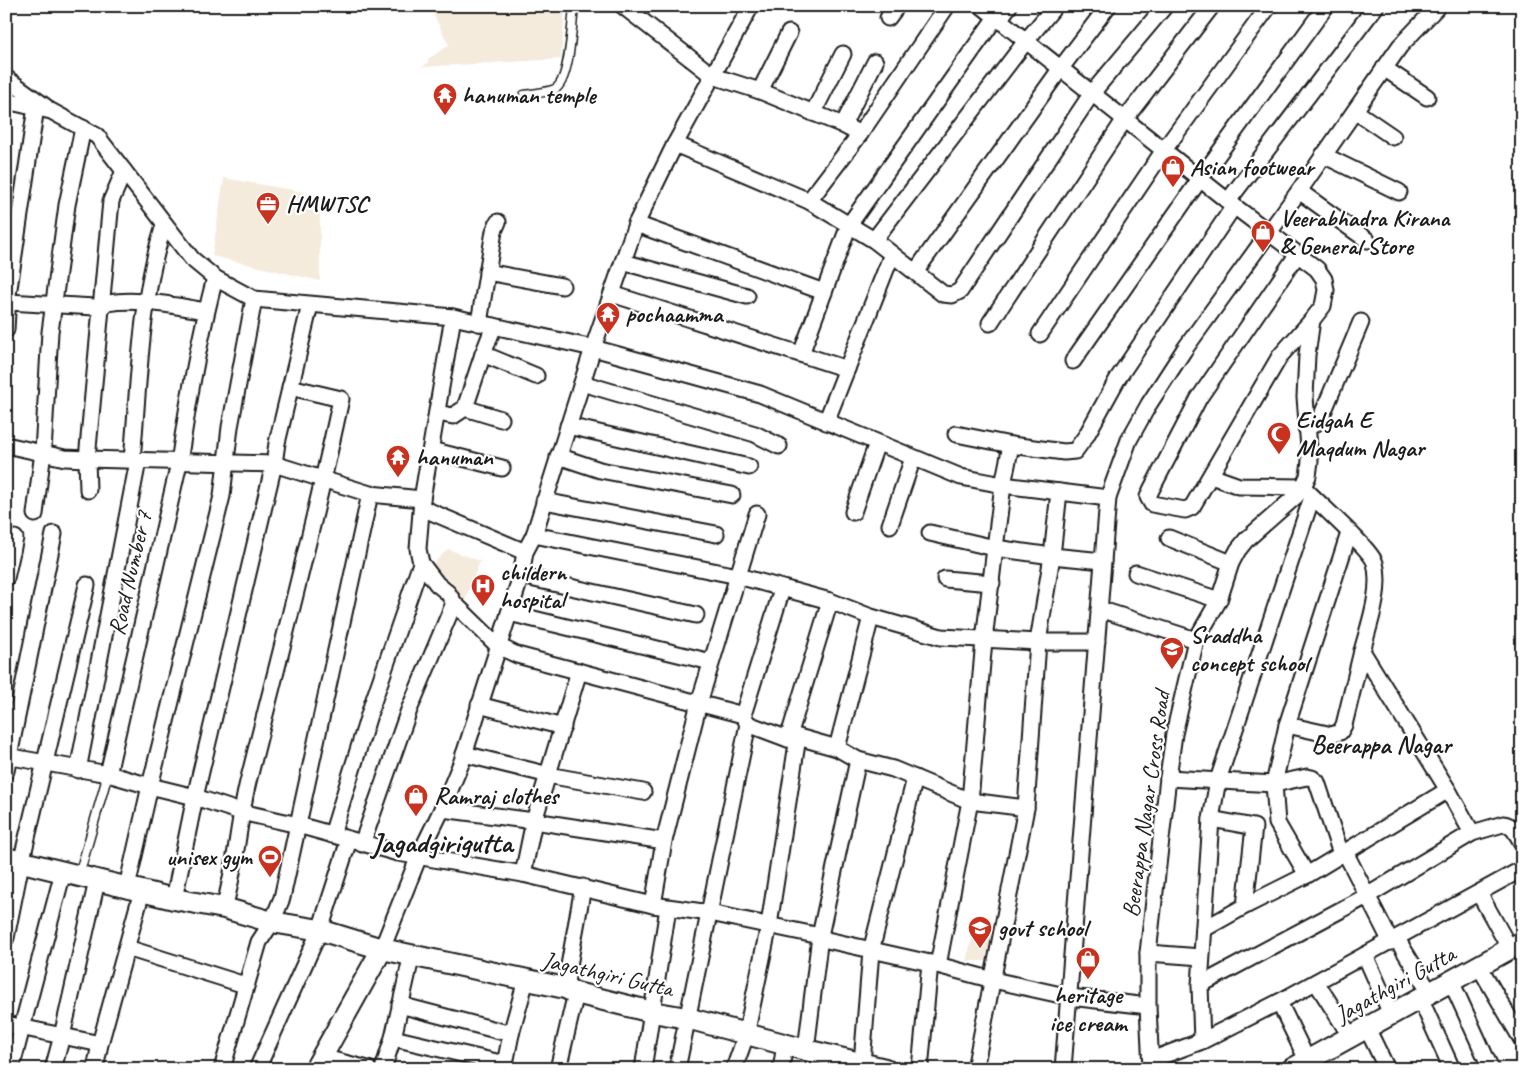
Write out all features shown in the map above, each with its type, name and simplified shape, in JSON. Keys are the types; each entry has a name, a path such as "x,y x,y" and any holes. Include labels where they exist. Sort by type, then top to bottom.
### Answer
{"street":[{"path":"623,6 714,76 760,91 843,125 860,134"},
{"path":"368,1069 318,1063 382,949 419,856 442,809 464,754 509,613 525,552 534,536 593,348 636,224 675,144 751,6"},
{"path":"808,201 860,134 947,6"},
{"name":"Beerappa Nagar Cross Road","path":"982,6 1231,204 1317,269 1324,279 1326,290 1324,306 1312,320 1306,379 1306,428 1310,461 1308,492 1296,496 1246,540 1238,550 1231,563 1219,600 1196,640 1174,734 1148,953 1151,1064"},
{"path":"802,354 849,225 997,18 1009,6"},
{"path":"874,240 1026,41 1055,6"},
{"path":"916,271 1061,68 1108,6"},
{"path":"675,144 808,201 874,240 943,294 952,295 960,291 1092,93 1165,6"},
{"path":"990,323 1125,119 1212,6"},
{"path":"1040,334 1164,150 1269,6"},
{"path":"1073,361 1200,178 1326,6"},
{"path":"956,434 1011,445 1064,452 1075,451 1118,378 1231,204 1376,6"},
{"path":"1063,1069 1108,498 1129,440 1149,404 1190,342 1299,191 1400,46 1438,6"},
{"path":"760,91 789,33"},
{"path":"813,113 843,54"},
{"path":"843,125 875,62"},
{"path":"1384,68 1427,97"},
{"path":"6,78 51,111 97,136 164,225 192,258 215,278 254,299 453,317 593,348 760,394 960,477 1003,486 1108,498"},
{"path":"6,101 51,111"},
{"path":"6,330 8,302 36,107"},
{"path":"1355,111 1393,137"},
{"path":"35,514 43,452 50,332 67,205 83,128"},
{"path":"1323,155 1399,192"},
{"path":"88,490 87,459 111,201 124,171"},
{"path":"1299,191 1367,240"},
{"path":"437,414 453,416 465,408 482,354 486,325 487,272 494,231 498,222"},
{"path":"636,224 824,292"},
{"path":"78,770 135,461 146,301 157,248 164,225"},
{"path":"826,422 892,254"},
{"path":"1297,255 1199,398 1148,497 1152,504 1185,510 1192,508 1195,499 1211,476 1280,356 1312,320"},
{"path":"623,262 747,296"},
{"path":"487,272 562,286"},
{"name":"Road Number 7","path":"108,774 179,463 206,311 215,278"},
{"path":"612,294 847,368"},
{"path":"95,1069 100,1044 127,948 150,786 222,496 230,428 254,299"},
{"path":"8,302 95,307 102,304 146,301 206,311"},
{"path":"174,899 195,797 310,305"},
{"path":"453,317 422,503 418,549 421,563 437,584 448,593 454,603 498,646 518,655 699,703 793,738 837,748 858,760 915,778 970,801 1026,808"},
{"path":"1306,428 1315,424 1322,415 1361,322"},
{"path":"482,354 536,376"},
{"path":"582,382 755,434 779,446"},
{"path":"224,908 230,889 241,812 324,480 341,399 290,387"},
{"path":"465,408 500,420"},
{"path":"568,426 749,467"},
{"path":"853,512 877,443"},
{"path":"6,445 65,458 179,463 274,464 370,494 422,503 525,552"},
{"path":"920,1069 934,964 970,801 984,640 1003,486 1011,445"},
{"path":"431,450 502,468"},
{"path":"558,456 600,470 732,495"},
{"path":"890,525 912,458"},
{"path":"1211,476 1239,486 1308,492 1364,547 1375,562 1376,601 1344,725 1340,732 1332,735 1286,725"},
{"path":"975,1069 1026,808 1038,642 1052,556 1059,492"},
{"path":"1202,1041 1201,957 1211,820 1218,780 1308,492"},
{"path":"222,1069 259,942 272,922 282,898 370,494"},
{"path":"544,501 716,534"},
{"path":"643,1069 652,1012 661,907 664,842 699,703 758,514"},
{"path":"930,533 995,548 1103,561"},
{"path":"1307,875 1277,823 1274,784 1286,725 1349,533"},
{"path":"54,534 7,761 46,762 78,770 108,774 195,797 241,812 298,824 398,853 523,874 661,907 710,913 769,925 820,936 826,940 870,951 934,964 993,980 1070,997 1148,1006"},
{"path":"534,536 738,576 830,602 870,617 941,636 984,640 1097,642"},
{"path":"6,578 15,538"},
{"path":"1169,538 1231,563"},
{"path":"332,835 372,705 421,563"},
{"path":"1136,573 1219,600"},
{"path":"520,576 696,614"},
{"path":"945,578 992,583"},
{"path":"6,938 14,860 46,762 87,585"},
{"path":"676,1069 710,913 746,720 782,589"},
{"path":"734,1069 746,1035 769,925 793,738 830,602"},
{"path":"257,1069 320,930 454,603"},
{"path":"1099,609 1196,640"},
{"path":"509,613 711,662"},
{"path":"837,748 870,617"},
{"path":"1362,650 1472,832"},
{"path":"523,874 534,821 579,671"},
{"path":"479,705 563,727"},
{"path":"464,754 547,774 643,792"},
{"path":"806,1050 820,936 858,760"},
{"path":"1168,778 1274,784 1307,777 1317,782 1343,853 1425,996 1452,1069"},
{"path":"862,1063 870,951 915,778"},
{"path":"1204,929 1307,875 1448,790"},
{"path":"442,809 534,821 664,842"},
{"path":"1211,820 1254,827 1277,823"},
{"path":"1200,985 1368,895 1472,832 1508,824 1522,843"},
{"path":"1245,906 1254,827"},
{"name":"Jagathgiri Gutta","path":"14,860 174,899 224,908 272,922 320,930 382,949 412,954 570,990 652,1012 687,1018 806,1050 837,1063 862,1063 885,1069"},
{"path":"1151,1064 1202,1041 1279,1002 1522,869"},
{"path":"11,1069 21,1027 80,876"},
{"path":"52,1069 62,1036 80,876"},
{"path":"558,1069 583,887"},
{"path":"1479,893 1518,947"},
{"name":"Jagathgiri Gutta","path":"1304,1066 1391,1014 1518,947"},
{"path":"127,948 245,985"},
{"path":"1148,953 1201,957"},
{"path":"383,1069 393,1038 412,954"},
{"path":"1365,955 1391,1014"},
{"path":"1480,966 1522,1040"},
{"path":"393,1038 504,1066 526,980"},
{"path":"1451,981 1491,1069"},
{"path":"1316,982 1359,1032 1386,1069"},
{"path":"1279,1002 1304,1066"},
{"path":"400,1005 511,1034"},
{"path":"6,1024 100,1044"},
{"path":"781,1069 785,1045"}],"lane":[{"path":"524,95 555,89 562,82 568,61 574,6"},
{"name":"Road Number 7","path":"80,876 108,774"}],"shaded area":[{"path":"429,6 565,6 561,59 422,67 428,63 428,59 449,45"},
{"name":"HMWTSC","path":"224,178 320,195 320,281 212,256"},
{"path":"448,549 480,561 464,603 429,568"},
{"name":"govt school","path":"974,931 994,938 987,961 966,961"}],"place":[{"name":"hanuman temple","path":"445,116"},
{"name":"Asian footwear","path":"1173,188"},
{"name":"HMWTSC","path":"268,225"},
{"name":"Veerabhadra Kirana & General Store","path":"1263,253"},
{"name":"pochaamma","path":"608,335"},
{"name":"Eidgah E Maqdum Nagar","path":"1279,455"},
{"name":"hanuman","path":"398,478"},
{"name":"childern hospital","path":"483,607"},
{"name":"Sraddha concept school","path":"1172,670"},
{"name":"Ramraj clothes","path":"416,817"},
{"name":"unisex gym","path":"270,878"},
{"name":"govt school","path":"980,949"},
{"name":"heritage ice cream","path":"1088,980"}],"district":[{"name":"Beerappa Nagar","path":"1381,744"},
{"name":"Jagadgirigutta","path":"442,842"}]}
